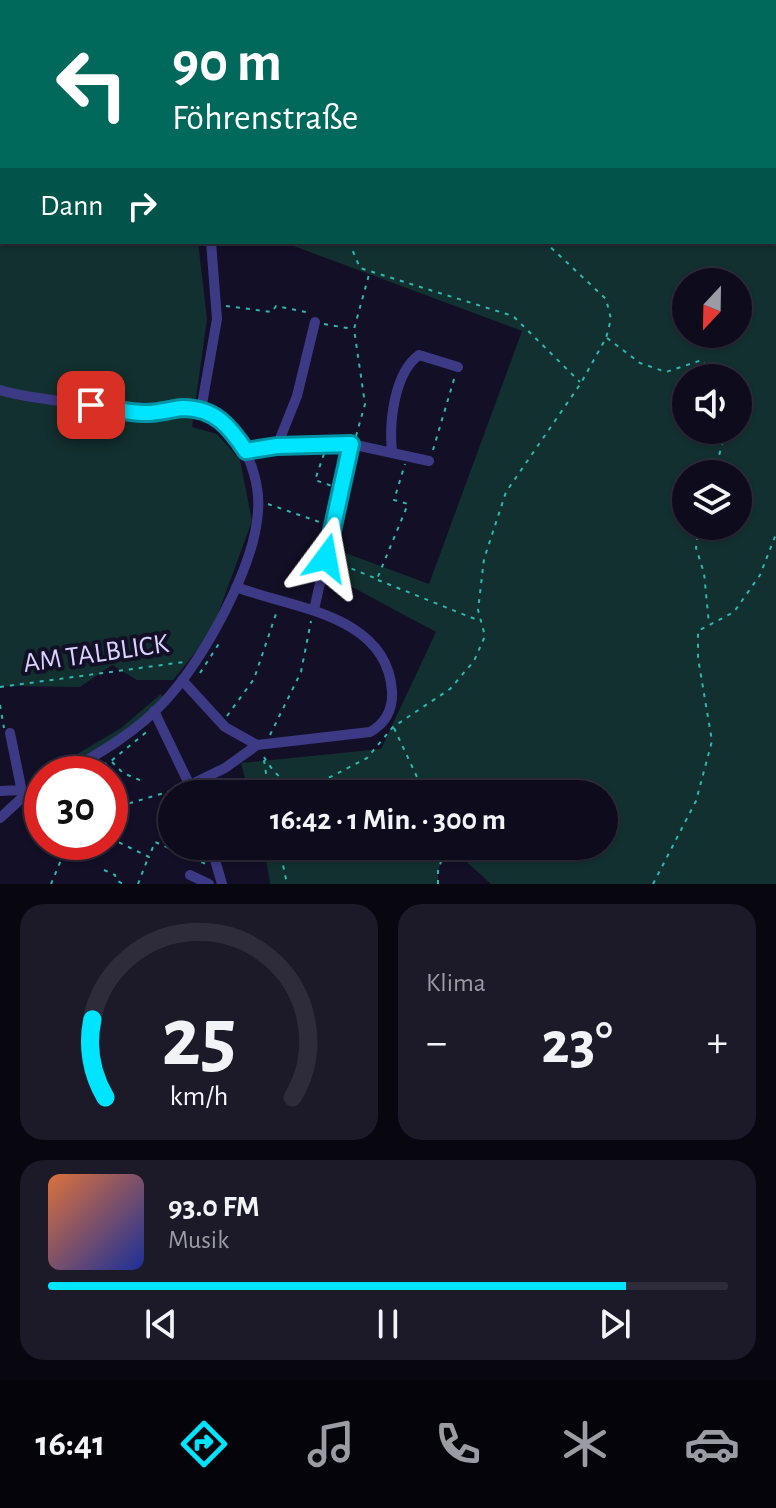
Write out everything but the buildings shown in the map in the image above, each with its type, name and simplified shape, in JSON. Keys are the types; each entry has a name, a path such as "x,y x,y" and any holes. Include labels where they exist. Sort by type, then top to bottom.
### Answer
{"street":[{"path":"201,410 217,319 211,244"},
{"path":"277,446 297,396 315,322"},
{"path":"392,451 393,406 408,363 419,355 458,367"},
{"path":"0,390 145,413 184,408 217,416 232,429 246,451 258,493 253,539 236,587 219,624 197,660 157,716 95,756"},
{"path":"246,451 277,446 351,444 429,461"},
{"path":"314,610 351,444"},
{"path":"207,780 257,745 370,732 382,725 388,715 392,692 390,680 371,642 352,626 314,610 236,587"},
{"path":"182,680 222,723 257,745"},
{"path":"157,716 187,780"},
{"path":"10,733 22,793"},
{"path":"0,791 22,793"},
{"path":"0,818 22,793"},
{"path":"215,860 222,884"},
{"path":"190,875 209,884"}],"path":[{"path":"350,244 360,268 513,316 581,383"},
{"path":"325,780 367,758 393,727 450,689 474,661 485,636 478,610 484,559 506,492 581,383 606,338 611,319 606,299 547,244"},
{"path":"351,444 365,404 354,329 370,271"},
{"path":"216,304 272,312 276,306 306,312 315,322 354,329"},
{"path":"606,338 640,363 666,372 672,370"},
{"path":"429,461 458,367"},
{"path":"327,445 315,480 341,489"},
{"path":"377,579 408,504 394,500 408,456"},
{"path":"268,504 333,527"},
{"path":"653,884 696,801 712,741 698,658 698,631 734,612 760,575 776,534"},
{"path":"697,540 709,626"},
{"path":"326,558 482,622"},
{"path":"222,723 254,679 281,599"},
{"path":"257,745 269,737 301,672 314,610"},
{"name":"AM TALBLICK","path":"0,687 197,660"},
{"path":"0,705 5,733 10,733"},
{"path":"116,756 157,716"},
{"path":"393,727 418,780"},
{"path":"267,780 264,757 272,772 284,780"},
{"path":"128,775 142,781"},
{"path":"128,805 158,798"},
{"path":"138,884 155,842 218,869"},
{"path":"128,847 149,857"},
{"path":"51,884 61,860"},
{"path":"282,860 287,884"},
{"path":"438,884 442,860"},
{"path":"104,870 115,875 116,880 123,884"}],"green space":[{"path":"0,244 198,244 207,319 192,427 217,434 240,460 252,521 211,633 173,680 137,680 112,665 80,687 0,686"},
{"path":"288,244 776,244 776,884 491,884 464,860 618,860 618,780 245,780 241,763 381,749 436,632 339,580 340,551 429,584 522,331"},
{"path":"161,694 165,701 90,756 74,756 121,728"},
{"path":"266,860 442,860 438,884 270,884"}],"route":[{"path":"91,405 145,413 184,408 201,410 217,416 232,429 246,451 277,446 351,444 326,558"}]}
